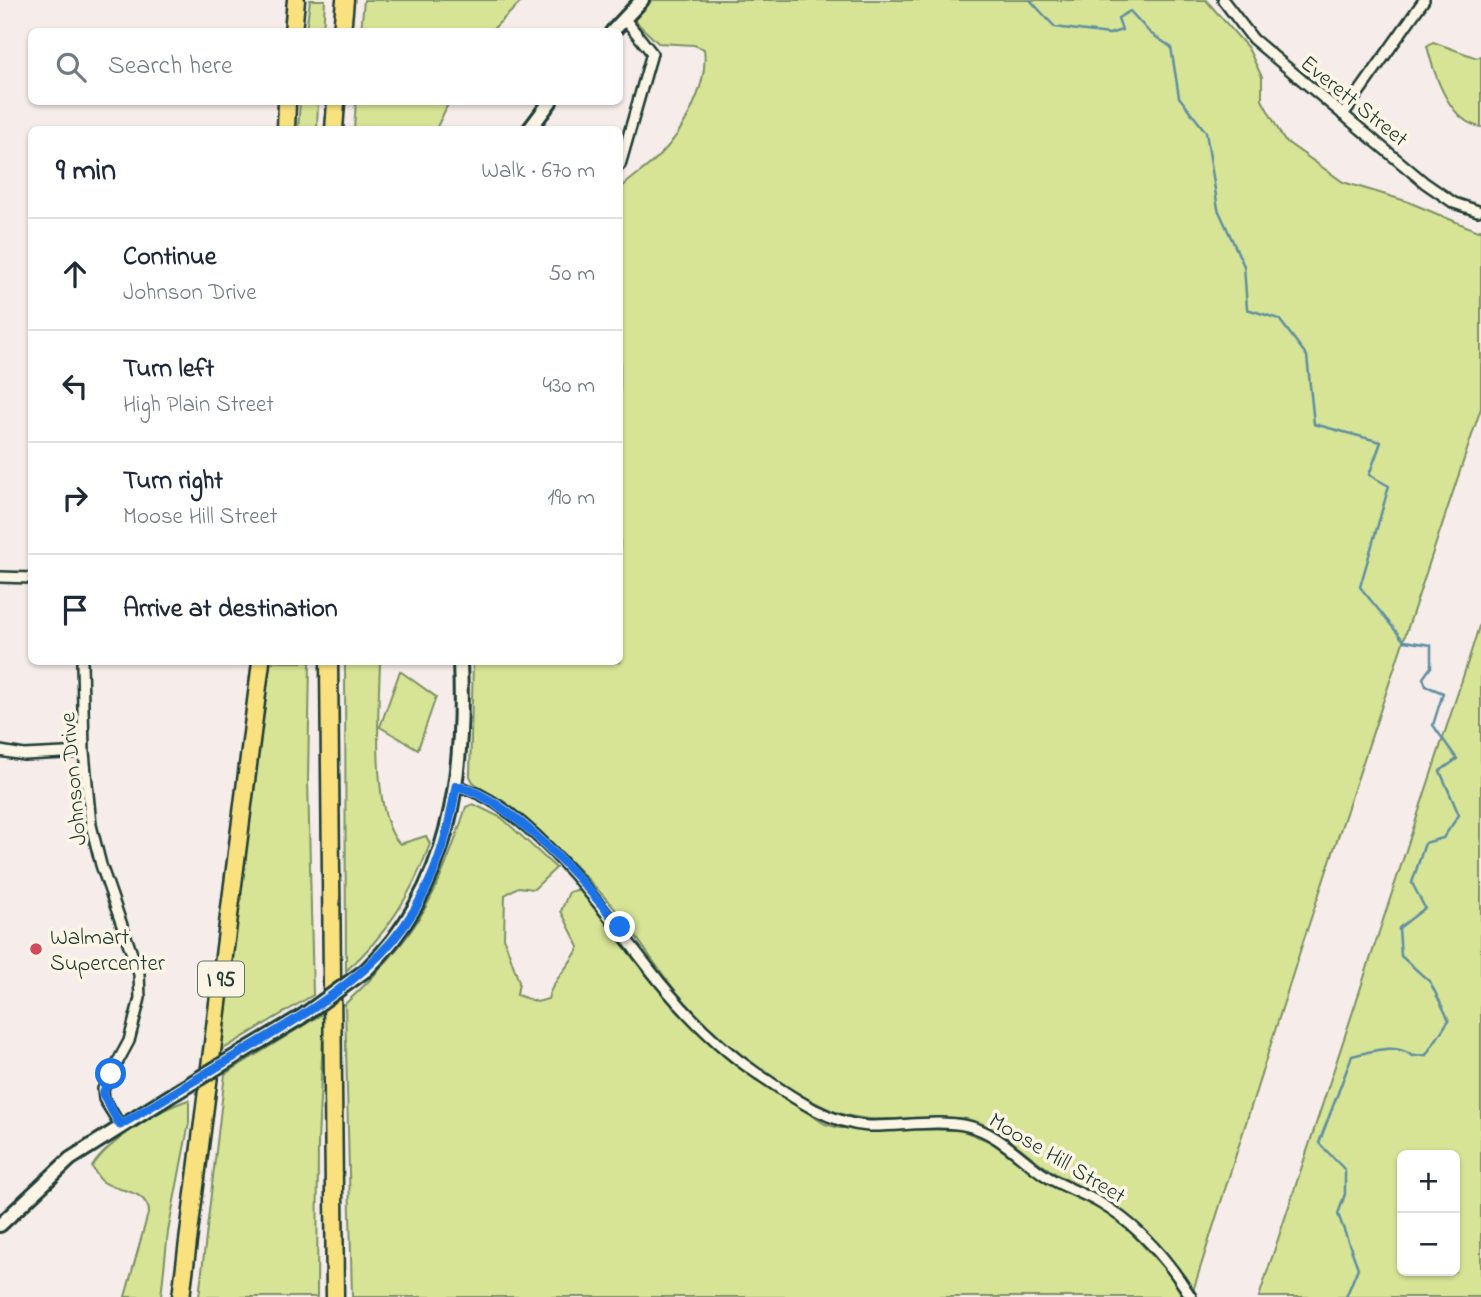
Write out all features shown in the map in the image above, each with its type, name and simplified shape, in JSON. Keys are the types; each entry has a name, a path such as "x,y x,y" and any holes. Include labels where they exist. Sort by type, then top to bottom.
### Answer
{"highway":[{"path":"293,28 296,0"},
{"path":"342,28 345,0"},
{"path":"286,126 287,105"},
{"path":"334,126 336,105"},
{"name":"I 95","path":"181,1297 261,665"},
{"path":"329,665 335,1297"}],"main road":[{"path":"615,28 642,0"},
{"path":"531,126 548,105"},
{"path":"0,1225 53,1173 120,1125 301,1017 366,970 401,930 429,883 444,842 456,786 462,710 460,665"}],"street":[{"name":"Everett Street","path":"1223,0 1253,39 1437,193 1478,211"},
{"path":"1343,115 1424,0"},
{"path":"623,155 652,60 647,43 624,18"},
{"path":"0,577 28,578"},
{"name":"Johnson Drive","path":"82,665 84,752 96,846 139,974 140,998 129,1041 103,1089 104,1099 120,1125"},
{"path":"0,751 24,755 84,752"},
{"name":"Moose Hill Street","path":"456,786 495,805 549,849 608,912 687,1013 741,1062 821,1113 844,1122 867,1126 955,1124 976,1128 1044,1175 1121,1217 1160,1255 1191,1297"}],"green space":[{"path":"310,0 325,0 323,28 306,28"},
{"path":"364,0 523,0 494,28 361,28"},
{"path":"652,0 1206,0 1248,48 1262,77 1262,100 1284,140 1343,182 1406,201 1478,231 1481,229 1481,408 1301,948 1193,1291 1165,1253 1132,1219 1106,1200 1039,1163 985,1125 959,1118 873,1119 840,1114 783,1085 764,1072 727,1043 693,1011 617,912 568,858 525,819 473,782 470,776 473,665 623,665 623,186 658,157 685,122 698,93 704,63 704,49 694,45 658,43 633,19"},
{"path":"1433,42 1477,58 1481,56 1481,127 1460,116 1445,95 1427,46"},
{"path":"300,105 318,105 317,126 298,126"},
{"path":"356,105 448,105 437,126 354,126"},
{"path":"1481,620 1481,1297 1259,1297 1464,674"},
{"path":"269,665 310,665 308,779 313,995 220,1051"},
{"path":"345,665 380,665 378,758 384,810 390,830 400,844 426,836 430,844 415,881 396,913 374,943 346,971"},
{"path":"400,671 436,697 418,749 380,727"},
{"path":"473,804 502,818 556,868 534,889 518,887 505,895 504,938 519,982 517,995 537,1002 548,999 553,985 579,947 561,911 569,892 583,892 642,970 731,1062 825,1124 839,1128 961,1130 991,1142 1050,1184 1092,1203 1126,1227 1170,1275 1183,1297 352,1297 345,1004 407,937 434,892 466,807"},
{"path":"324,1013 318,1142 317,1297 199,1297 225,1074"},
{"path":"189,1100 189,1123 168,1232 161,1297 125,1297 149,1210 141,1197 108,1185 92,1167 110,1147 136,1127 164,1110"}],"waterway":[{"path":"1030,0 1055,27 1109,34 1122,30 1118,18 1130,11 1150,33 1171,47 1179,97 1206,132 1218,209 1244,266 1247,309 1279,319 1307,356 1314,424 1381,442 1369,475 1389,486 1360,587 1404,641 1431,645 1431,667 1423,678 1426,686 1443,693 1433,725 1457,759 1440,771 1459,815 1443,838 1425,843 1412,883 1425,908 1399,928 1401,956 1430,982 1449,1020 1426,1055 1412,1056 1391,1049 1352,1056 1319,1143 1345,1170 1345,1194 1338,1214 1358,1268 1346,1297"}],"place":[{"name":"Walmart Supercenter","path":"36,949"}],"route":[{"path":"111,1074 103,1094 120,1125 315,1008 358,978 396,937 429,883 444,842 456,786 481,796 520,823 576,877 620,927"}]}
